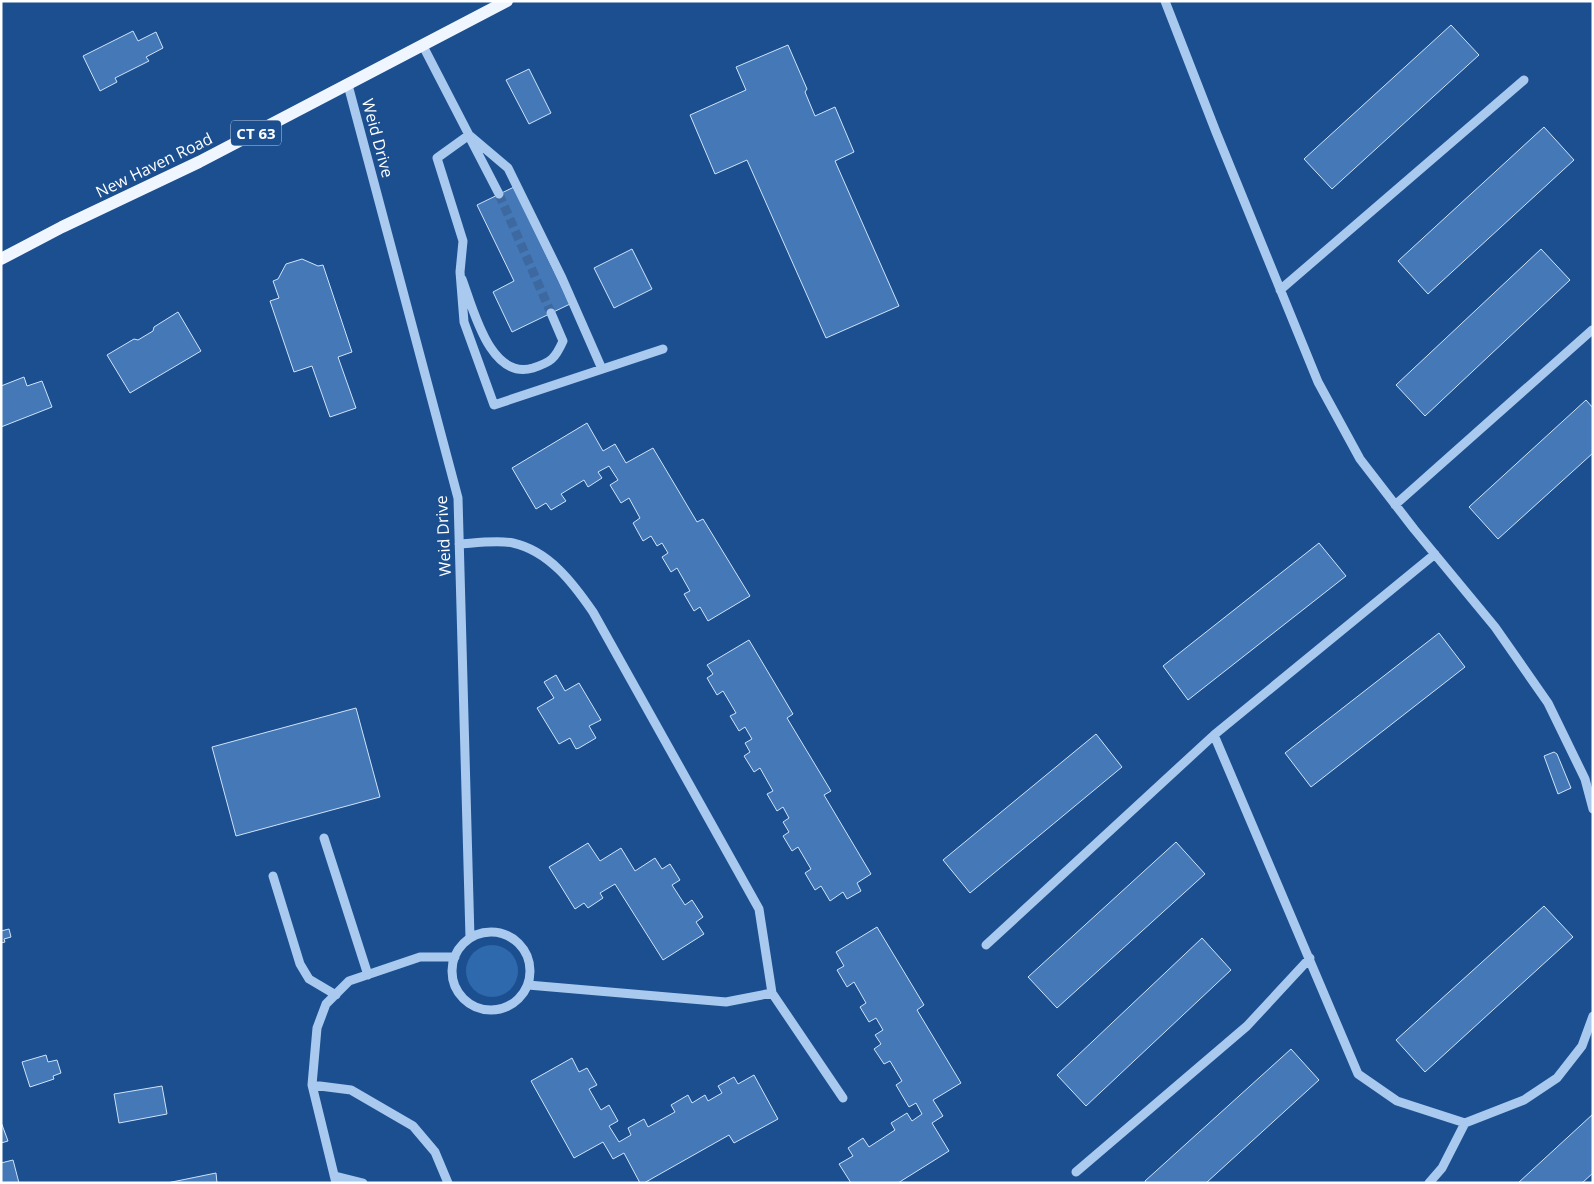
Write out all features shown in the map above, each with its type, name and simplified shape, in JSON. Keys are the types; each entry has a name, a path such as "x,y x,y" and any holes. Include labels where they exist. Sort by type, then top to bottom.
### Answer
{"main road":[{"name":"New Haven Road","path":"1,259 62,227 184,170 507,1"}],"street":[{"path":"1166,1 1322,391 1360,459 1496,627 1548,703 1585,779 1593,809"},
{"path":"423,46 499,194"},
{"path":"1280,290 1524,80"},
{"name":"Weid Drive","path":"348,85 458,498 470,938"},
{"path":"469,135 437,158 463,241 460,272 464,322 494,405 663,349"},
{"path":"469,135 508,168 562,278 602,369"},
{"path":"460,272 489,346 496,357 509,366 527,369 542,365 556,356 563,341 551,313"},
{"path":"1395,504 1592,330"},
{"path":"459,544 512,543 532,549 548,560 576,587 593,612 759,909 772,993 843,1098"},
{"path":"986,945 1214,735 1435,554"},
{"path":"1214,735 1358,1074 1397,1101 1466,1123 1524,1100 1557,1078 1582,1046 1593,1016"},
{"path":"324,838 368,975"},
{"path":"273,876 300,964 309,979 336,994"},
{"path":"481,933 505,934 516,940 524,949 529,960 530,973 528,984 522,995 513,1004 489,1010 477,1008 462,997 453,981 452,969 460,946 470,938 481,933"},
{"path":"363,1183 335,1179 312,1085 317,1028 326,1004 349,981 420,957 455,957"},
{"path":"1076,1172 1247,1026 1310,958"},
{"path":"528,984 726,1002 772,993"},
{"path":"312,1085 351,1090 413,1126 435,1152 448,1183"},
{"path":"1429,1183 1442,1168 1466,1123"}],"shaded area":[{"path":"487,945 497,945 511,952 518,966 518,976 511,990 497,997 487,997 477,993 470,986 466,976 466,966 470,956 477,949"}],"building":[{"path":"1451,25 1479,55 1332,189 1304,159"},
{"path":"133,31 138,41 156,32 163,48 146,57 149,61 115,78 117,82 100,91 83,56"},
{"path":"788,45 807,89 805,92 815,116 835,107 854,152 835,161 899,306 826,338 747,160 715,174 690,115 746,90 736,67"},
{"path":"529,69 551,113 529,124 506,80"},
{"path":"1544,127 1574,160 1428,294 1398,261"},
{"path":"514,187 570,304 512,332 493,292 514,281 477,205"},
{"path":"632,249 652,289 614,308 594,268"},
{"path":"1541,249 1570,280 1425,416 1396,385"},
{"path":"302,259 318,266 323,265 352,352 338,357 356,408 330,417 312,366 294,372 270,301 279,298 273,281 278,279 286,264"},
{"path":"178,312 201,351 130,393 107,355 134,339 138,340 153,331 154,327"},
{"path":"24,377 27,386 42,381 52,407 1,427 1,386"},
{"path":"1586,400 1593,408 1593,453 1498,539 1469,507"},
{"path":"587,423 603,451 615,444 626,463 653,448 697,522 703,519 750,596 708,621 700,607 694,611 684,594 690,591 677,568 671,572 662,557 668,553 662,543 657,546 651,536 643,541 633,523 640,518 629,498 621,503 610,485 618,480 609,466 598,472 602,478 588,487 584,480 561,494 566,501 551,510 546,503 536,509 512,468"},
{"path":"1319,543 1346,576 1188,700 1163,666"},
{"path":"1439,633 1465,667 1311,787 1285,753"},
{"path":"749,640 793,714 787,718 831,791 824,795 871,874 857,883 861,891 847,899 843,892 830,901 821,886 815,890 805,873 811,869 798,847 792,851 783,836 789,832 783,822 789,818 783,807 777,811 767,794 773,791 760,768 754,772 744,756 750,752 745,743 752,739 745,727 739,731 730,716 736,713 723,691 717,695 707,678 713,674 707,665"},
{"path":"556,675 565,691 579,683 601,720 589,726 596,738 576,749 570,738 559,744 537,708 554,698 544,682"},
{"path":"356,708 380,797 236,836 212,747"},
{"path":"1096,734 1122,767 970,893 943,860"},
{"path":"1554,752 1557,754 1571,788 1558,794 1544,756"},
{"path":"1176,842 1205,874 1057,1008 1028,977"},
{"path":"588,843 600,861 621,848 635,871 655,858 662,869 670,864 680,880 672,885 685,905 692,900 703,917 696,922 704,934 663,960 615,884 600,893 603,898 588,908 584,903 575,909 549,867"},
{"path":"1544,906 1573,937 1425,1072 1396,1040"},
{"path":"877,927 924,1005 917,1010 961,1083 933,1100 943,1116 932,1123 949,1151 898,1183 851,1183 839,1164 853,1156 848,1148 863,1138 869,1147 895,1130 891,1123 907,1113 912,1121 922,1114 916,1103 909,1107 896,1085 902,1081 890,1061 884,1064 874,1049 881,1044 875,1035 883,1030 876,1018 869,1022 860,1007 866,1003 854,982 847,987 837,970 844,966 836,952"},
{"path":"9,929 11,937 4,939 5,942 1,943 1,931"},
{"path":"1202,938 1231,970 1086,1106 1057,1075"},
{"path":"1291,1049 1319,1080 1206,1183 1146,1183 1145,1181"},
{"path":"46,1055 48,1062 57,1060 61,1073 53,1076 54,1079 30,1087 22,1062"},
{"path":"572,1058 579,1072 587,1068 597,1085 589,1089 601,1110 609,1105 618,1121 609,1126 619,1142 631,1135 628,1128 644,1119 648,1127 675,1112 671,1105 688,1095 692,1103 705,1095 708,1101 722,1093 718,1086 734,1077 738,1084 754,1075 778,1119 734,1143 729,1135 644,1183 640,1183 624,1153 613,1159 603,1142 574,1158 531,1081"},
{"path":"162,1086 167,1114 119,1123 114,1094"},
{"path":"1593,1114 1593,1173 1582,1183 1518,1183"},
{"path":"1,1122 8,1141 1,1143"},
{"path":"13,1160 19,1183 1,1183 1,1163"},
{"path":"216,1173 217,1183 167,1183"}],"tunnel":[{"path":"499,194 551,313"}]}
